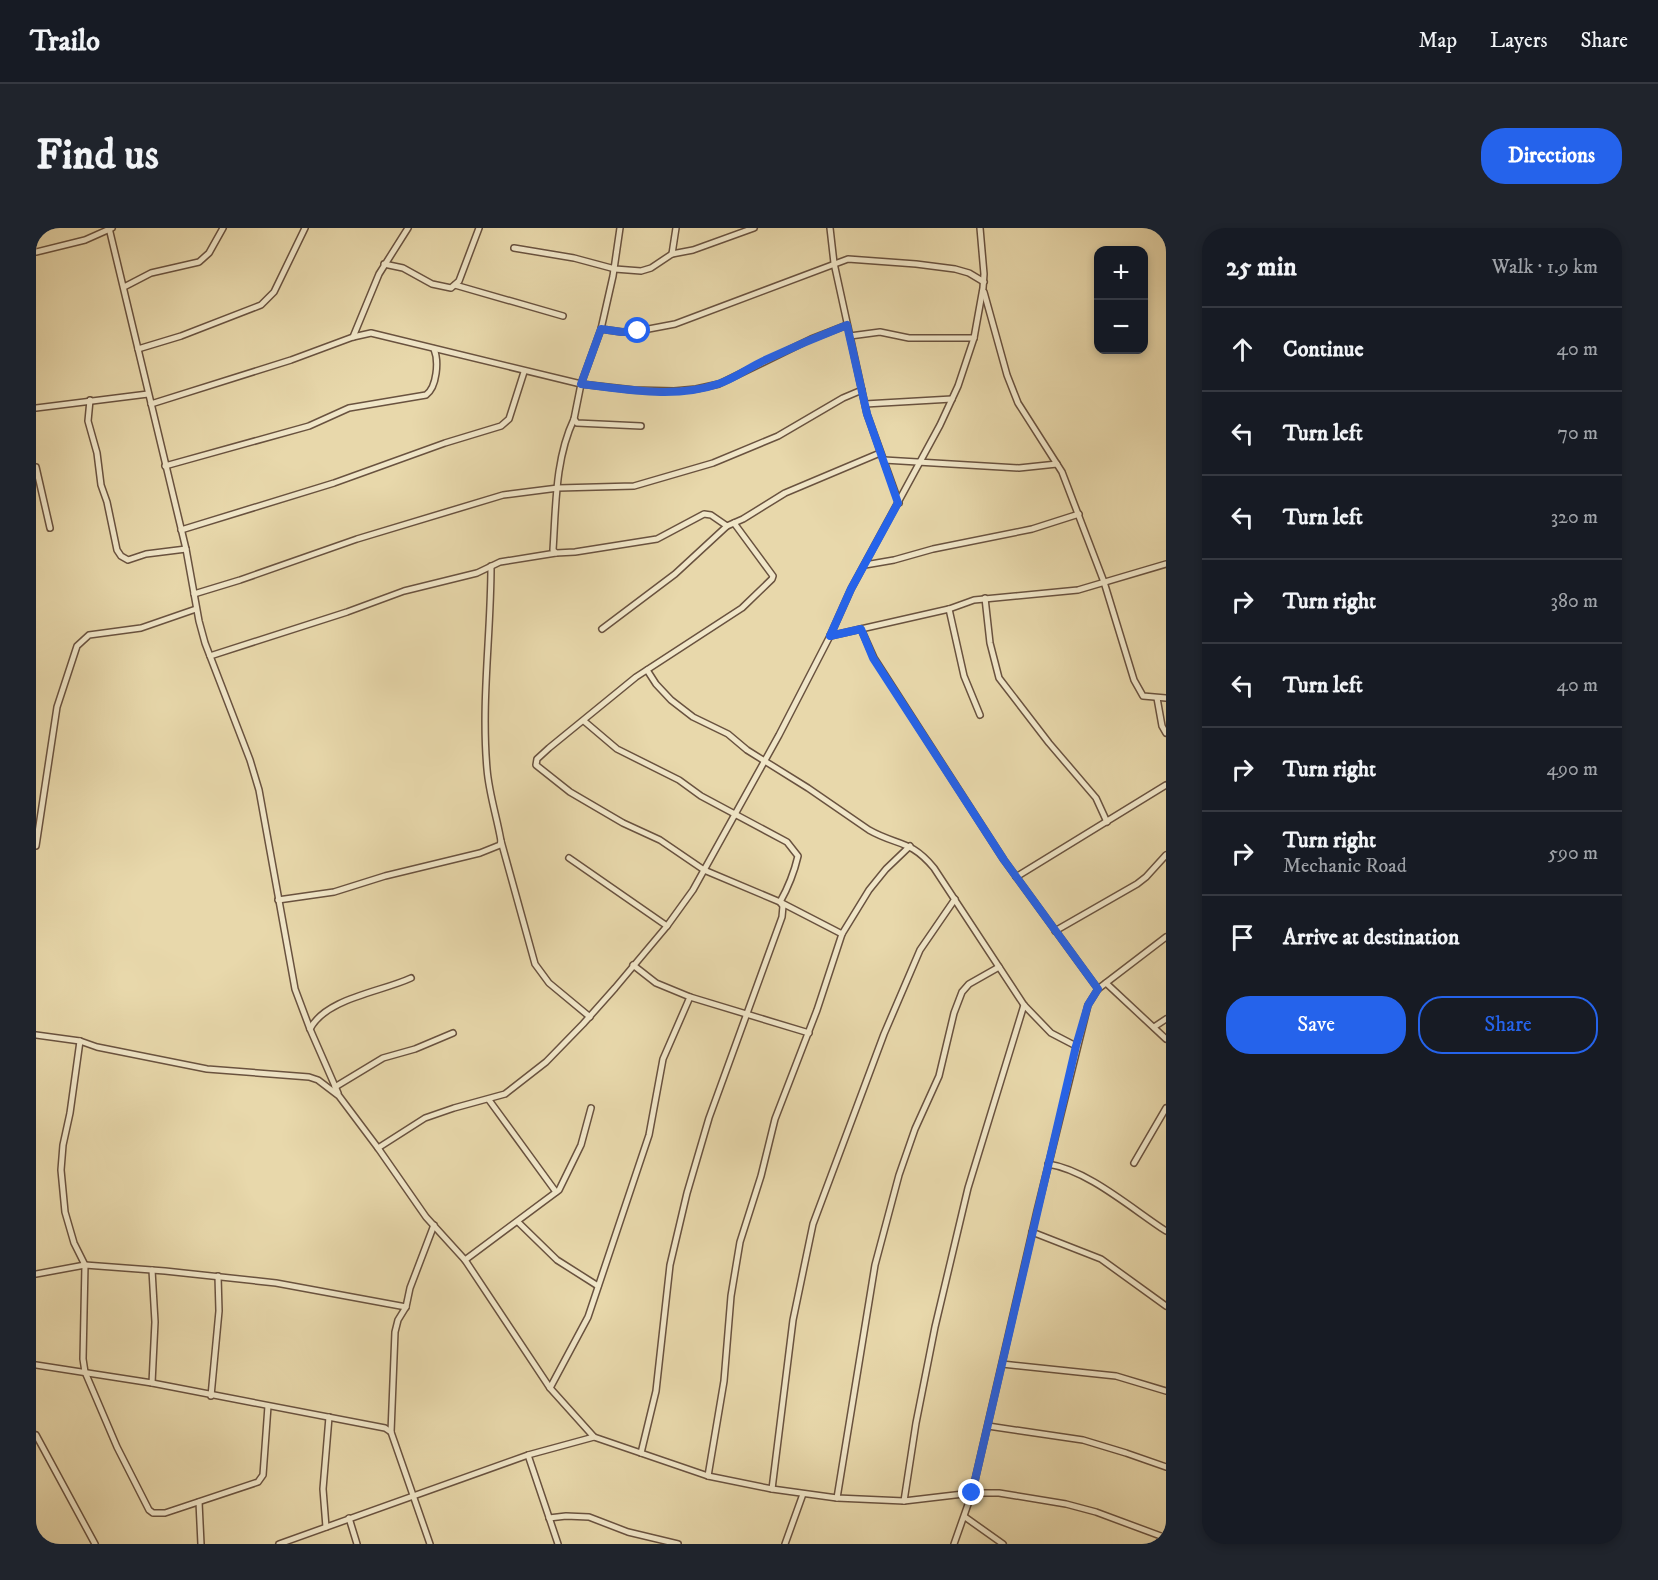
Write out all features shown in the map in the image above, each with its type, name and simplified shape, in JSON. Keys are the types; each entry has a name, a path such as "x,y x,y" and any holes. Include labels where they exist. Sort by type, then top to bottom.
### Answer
{"street":[{"path":"124,287 151,273 199,262 209,254 223,228"},
{"path":"138,350 261,305 274,292 305,228"},
{"path":"353,337 384,264 408,228"},
{"path":"384,264 412,273 432,284 451,288 455,285 479,228"},
{"path":"556,554 554,550 558,488 564,442 574,419 581,384 601,329 615,269 620,228"},
{"path":"672,254 676,228"},
{"path":"514,248 574,258 615,269 641,271 651,268 672,254 693,250 754,228"},
{"path":"830,228 834,263 865,405 898,503"},
{"path":"980,228 983,285 1004,365 1018,403 1057,464 1078,514 1104,582 1134,680 1143,696 1166,698"},
{"path":"36,252 85,240 110,229 186,549 196,609 210,656 259,790 295,988 310,1029 339,1096 434,1225 465,1260 550,1388 594,1437 708,1476 772,1489 837,1498 904,1501 972,1493 999,1493 1066,1504 1096,1512 1166,1538"},
{"path":"601,329 622,332 638,331 675,324 773,289 834,263 848,260 916,264 969,273 983,285"},
{"path":"455,285 563,316"},
{"path":"378,1148 425,1118 505,1094 546,1062 590,1017 667,926 687,898 765,761 830,636 851,589 866,565 952,399 974,338 983,285"},
{"path":"151,404 291,360 353,337 378,334 524,372 581,384 634,390 696,389 719,384 811,339 847,325"},
{"path":"850,336 880,332 909,338 974,338"},
{"path":"165,466 309,426 349,408 426,395 431,390 438,357 434,349"},
{"path":"181,530 334,483 445,443 501,426 509,419 524,372"},
{"path":"194,594 357,539 503,495 558,488 634,486 713,463 778,436 843,398 862,390"},
{"path":"36,408 148,393"},
{"path":"865,405 952,399"},
{"path":"90,400 88,421 97,453 100,480 115,543 121,556 128,560 146,554 186,549"},
{"path":"574,419 577,423 641,426"},
{"path":"602,629 675,574 727,526 785,493 880,453"},
{"path":"884,460 1019,468 1057,464"},
{"path":"36,468 50,528"},
{"path":"210,656 347,612 404,591 474,574 511,559 575,552 657,538 704,514 711,514 727,526"},
{"path":"866,565 1032,529 1078,514"},
{"path":"734,524 761,558 773,576 772,579 742,608 647,670 549,748 537,759 536,765 570,792 623,823 660,840 704,870 780,902 842,934"},
{"path":"830,636 949,609 985,598 1078,590 1166,564"},
{"path":"491,566 486,675 489,793 535,964 549,983 590,1017"},
{"path":"985,598 990,644 999,678 1049,743 1096,798 1107,822"},
{"path":"36,846 57,707 77,646 89,635 141,628 196,609"},
{"path":"949,609 964,676 980,715"},
{"path":"861,629 873,658 1016,877 1098,989"},
{"path":"647,670 671,700 693,717 728,734 747,750 808,788 868,830 910,846 927,858 1024,1005 1051,1033 1076,1046"},
{"path":"1157,698 1162,726 1166,733"},
{"path":"584,722 617,749 679,780 701,796 786,842 798,856 791,880 780,902"},
{"path":"1016,877 1166,786"},
{"path":"278,900 342,890 385,876 480,853 494,848 501,841"},
{"path":"708,1476 721,1401 731,1296 740,1242 761,1176 775,1119 842,934 869,890 886,869 910,846"},
{"path":"1055,931 1137,884 1166,855"},
{"path":"569,858 667,926"},
{"path":"772,1489 793,1320 813,1224 884,1034 920,950 955,899"},
{"path":"641,1453 656,1391 669,1273 682,1210 709,1118 782,917 783,906 780,902"},
{"path":"954,1544 972,1493 1076,1046 1088,1005 1098,989 1166,937"},
{"path":"633,965 656,983 690,997 808,1033"},
{"path":"837,1498 861,1343 876,1265 899,1175 915,1129 939,1076 954,1013 962,992 969,984 999,967"},
{"path":"310,1029 317,1017 354,998 411,978"},
{"path":"1106,983 1166,1039"},
{"path":"550,1388 588,1317 649,1135 663,1059 690,997"},
{"path":"904,1501 928,1362 968,1188 1024,1005"},
{"path":"1154,1028 1166,1019"},
{"path":"335,1087 383,1059 453,1033"},
{"path":"36,1035 80,1041 97,1047 207,1069 309,1077 318,1080 339,1096"},
{"path":"80,1041 70,1113 63,1144 61,1170 65,1212 74,1243 85,1265 82,1353 85,1372 117,1447 149,1510 153,1513 165,1513 258,1482 263,1475 268,1406"},
{"path":"489,1100 556,1192"},
{"path":"465,1260 519,1222 562,1186 581,1145 591,1108"},
{"path":"1134,1162 1166,1108"},
{"path":"1048,1164 1079,1173 1165,1230"},
{"path":"519,1222 557,1260 598,1286"},
{"path":"430,1544 391,1432 395,1332 434,1225"},
{"path":"1032,1232 1101,1259 1166,1306"},
{"path":"36,1274 85,1265 152,1270 276,1283 406,1307"},
{"path":"152,1270 156,1322 152,1383"},
{"path":"211,1396 219,1311 218,1276"},
{"path":"1002,1364 1116,1376 1166,1391"},
{"path":"36,1365 152,1383 385,1428 391,1432"},
{"path":"326,1527 322,1489 329,1417"},
{"path":"988,1426 1083,1440 1166,1467"},
{"path":"36,1435 95,1544"},
{"path":"279,1544 528,1455 594,1437"},
{"path":"528,1455 558,1544"},
{"path":"785,1544 803,1494"},
{"path":"199,1502 201,1544"},
{"path":"549,1518 589,1517 628,1532 678,1544"},
{"path":"965,1517 1003,1544"},
{"path":"349,1518 357,1544"}],"route":[{"path":"638,331 622,332 601,329 581,384 634,390 674,391 719,384 761,362 847,325 867,414 898,503 851,589 830,636 861,629 873,658 1004,860 1098,989 1088,1005 1076,1046 972,1493"}]}
